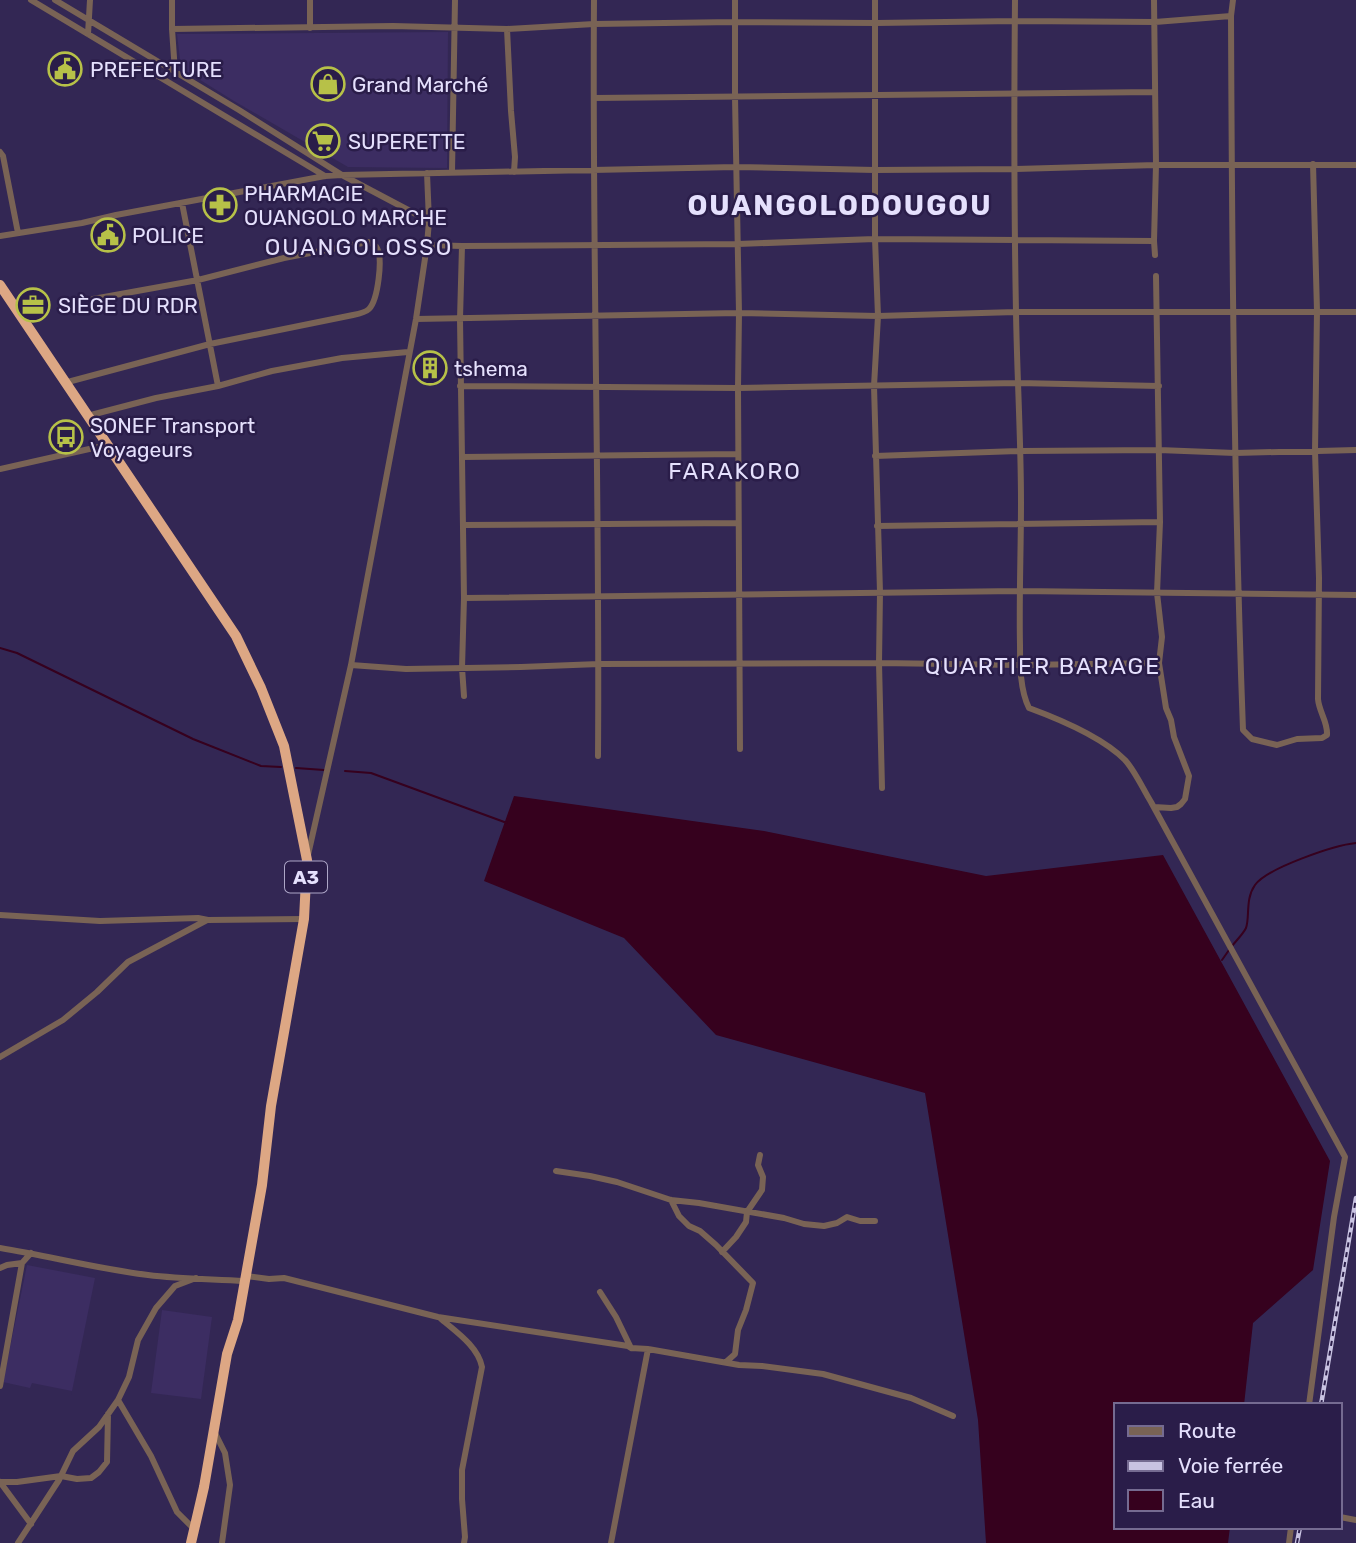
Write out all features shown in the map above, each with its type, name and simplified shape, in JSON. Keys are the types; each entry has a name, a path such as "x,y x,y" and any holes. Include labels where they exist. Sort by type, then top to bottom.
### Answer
{"highway":[{"name":"A3","path":"0,285 236,636 261,688 284,746 307,860 304,919 271,1106 262,1185 238,1320 228,1354 191,1543"}],"street":[{"path":"31,0 325,176"},
{"path":"55,0 342,175 429,220"},
{"path":"88,34 90,0"},
{"path":"172,0 175,72"},
{"path":"310,0 310,27"},
{"path":"452,172 455,0"},
{"path":"594,0 599,524 598,756"},
{"path":"735,0 740,749"},
{"path":"875,0 875,240 878,316 874,386 882,788"},
{"path":"1015,0 1015,241 1021,451 1018,591 1020,665 1025,701 1029,708 1053,716 1107,745 1126,762 1154,807 1345,1157 1308,1403"},
{"path":"1154,0 1155,256"},
{"path":"1233,0 1235,453 1244,730 1252,739 1277,744 1297,739 1322,738 1327,735 1328,729 1319,705 1315,451 1317,311 1313,164"},
{"path":"172,29 393,26 508,29 594,24 736,22 1155,22 1231,16"},
{"path":"508,29 514,172"},
{"path":"594,98 1155,92"},
{"path":"0,152 18,233"},
{"path":"0,236 342,175 736,167 875,170 1356,165"},
{"path":"307,860 351,665 416,319 429,220 427,173"},
{"path":"182,203 218,386"},
{"path":"427,245 1154,240"},
{"path":"64,383 210,344 353,315 369,309 375,298 379,278 379,251 375,245 368,242 284,258 198,280 93,299"},
{"path":"462,246 460,386 464,696"},
{"path":"1154,807 1171,808 1181,804 1185,799 1189,776 1166,708 1159,663 1162,637 1157,593 1160,522 1156,276"},
{"path":"416,319 739,313 878,316 1016,312 1356,312"},
{"path":"87,416 272,371 342,358 408,352"},
{"path":"460,386 738,388 1018,383 1158,386"},
{"path":"0,469 107,445"},
{"path":"876,456 1021,451 1159,450 1235,453 1356,450"},
{"path":"462,457 738,454"},
{"path":"877,526 1160,522"},
{"path":"463,525 738,523"},
{"path":"464,598 1018,591 1356,595"},
{"path":"351,665 406,669 599,664 1159,663"},
{"path":"0,915 100,921 304,919"},
{"path":"0,1057 63,1020 128,962 208,920"},
{"path":"722,1252 746,1222 747,1212 762,1190 763,1177 758,1165 760,1155"},
{"path":"556,1171 590,1175 671,1200 785,1218 804,1224 824,1226 837,1223 846,1217 875,1221"},
{"path":"671,1200 679,1216 689,1226 700,1231 753,1283 738,1329 735,1354 726,1362"},
{"path":"0,1248 149,1275 284,1278 439,1317 631,1348 823,1374 911,1398 953,1416"},
{"path":"0,1386 22,1263 31,1252"},
{"path":"0,1268 22,1263"},
{"path":"18,1543 61,1476 73,1451 99,1427 118,1400 129,1377 138,1339 156,1308 175,1286 195,1278"},
{"path":"600,1292 631,1348"},
{"path":"439,1317 465,1340 480,1358 482,1367 463,1469 464,1543"},
{"path":"611,1543 648,1349"},
{"path":"118,1400 152,1456 177,1512 194,1529"},
{"path":"0,1482 61,1476 91,1478 107,1462 108,1414"},
{"path":"214,1429 225,1452 230,1485 222,1543"},
{"path":"0,1482 31,1524"}],"shaded area":[{"name":"Grand Marché","path":"448,32 447,168 348,167 181,68 177,34"},
{"path":"27,1265 95,1278 71,1396 72,1391 32,1383 30,1388 3,1382"},
{"path":"162,1310 212,1317 201,1399 151,1393"}],"water":[{"path":"514,796 764,831 986,876 1163,855 1330,1161 1313,1270 1253,1323 1244,1403 1114,1403 1114,1529 1230,1529 1228,1543 986,1543 978,1420 925,1093 716,1035 624,938 484,881"}],"waterway":[{"path":"0,648 17,653 193,739 261,766 281,767"},
{"path":"296,768 324,770"},
{"path":"345,771 371,773 507,823"},
{"path":"1232,946 1246,928 1250,896 1262,878 1302,858 1356,843"},
{"path":"1222,960 1229,950"}],"railway":[{"path":"1321,1403 1356,1198"},
{"path":"1297,1543 1300,1529"}],"place":[{"name":"PREFECTURE","path":"65,69"},
{"name":"Grand Marché","path":"328,84"},
{"name":"SUPERETTE","path":"323,141"},
{"name":"PHARMACIE OUANGOLO MARCHE","path":"220,205"},
{"name":"POLICE","path":"108,235"},
{"name":"SIÈGE DU RDR","path":"33,305"},
{"name":"tshema","path":"430,368"},
{"name":"SONEF Transport Voyageurs","path":"66,437"}],"district":[{"name":"OUANGOLODOUGOU","path":"840,205"},
{"name":"OUANGOLOSSO","path":"359,247"},
{"name":"FARAKORO","path":"735,471"},
{"name":"QUARTIER BARAGE","path":"1043,666"}]}
